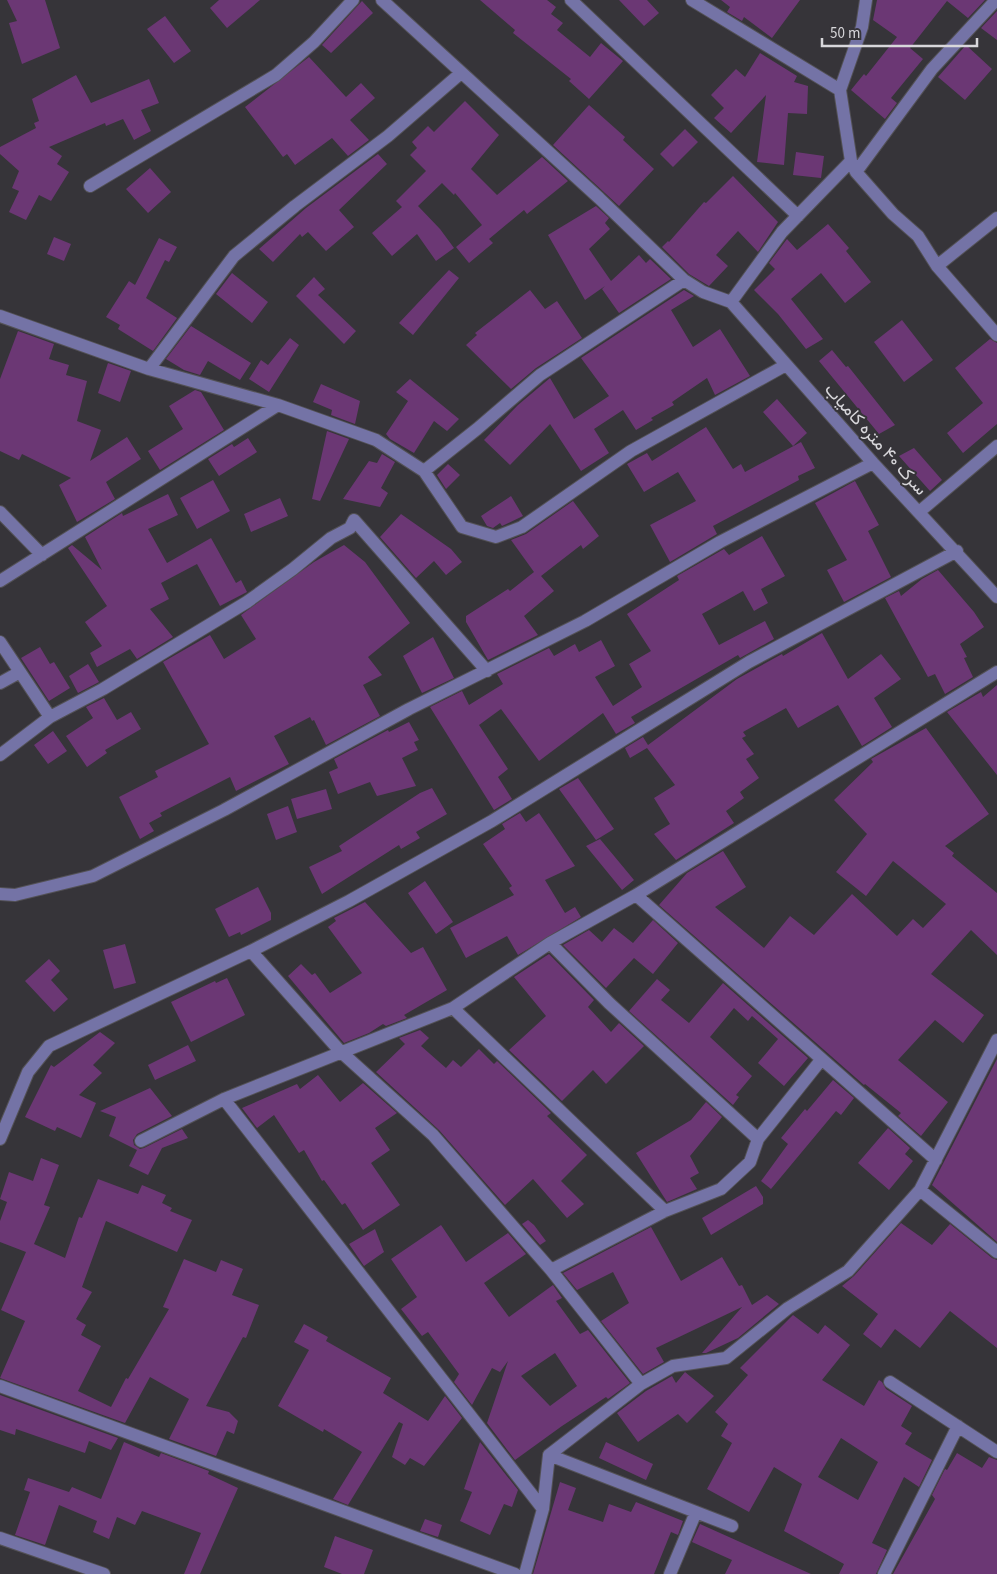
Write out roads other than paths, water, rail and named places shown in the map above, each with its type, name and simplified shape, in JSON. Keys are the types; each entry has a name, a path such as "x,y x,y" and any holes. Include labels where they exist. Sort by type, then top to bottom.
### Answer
{"street":[{"path":"90,186 276,75 314,42 353,0"},
{"path":"382,0 599,198 684,280 703,292 731,302 782,232 853,167 932,69 996,0"},
{"path":"570,0 798,216"},
{"path":"692,0 840,90"},
{"path":"866,0 862,27 840,90 853,167 893,214 918,236 937,266 997,334"},
{"path":"149,368 234,256 295,206 388,136 461,73"},
{"path":"937,266 997,218"},
{"path":"424,471 540,375 684,280"},
{"name":"سرک ۴۰ متره کامیاب","path":"731,302 873,463 957,551 997,597"},
{"path":"0,316 149,368 278,405 376,440 424,471 462,527 496,537 522,527 631,452 786,364"},
{"path":"0,581 278,405"},
{"path":"920,512 997,446"},
{"path":"0,894 15,895 93,876 224,810 409,710 585,621 720,542 873,463"},
{"path":"0,512 42,555"},
{"path":"0,755 50,717 103,688 247,602 293,569 331,538 350,528 354,520 487,671"},
{"path":"0,1139 28,1072 49,1046 252,951 348,900 492,821 749,662 957,551"},
{"path":"0,642 50,717"},
{"path":"0,683 20,672"},
{"path":"141,1141 224,1099 340,1051 453,1008 550,944 636,895 997,672"},
{"path":"636,895 936,1160"},
{"path":"550,944 609,1003 758,1139"},
{"path":"252,951 340,1051 433,1135 552,1270 641,1384"},
{"path":"453,1008 665,1211"},
{"path":"525,1574 543,1509 549,1455 641,1384 673,1366 726,1358 788,1308 848,1271 920,1190 997,1040"},
{"path":"552,1270 665,1211 721,1188 750,1162 758,1139 821,1060"},
{"path":"224,1099 543,1509"},
{"path":"920,1190 997,1252"},
{"path":"890,1382 997,1452"},
{"path":"0,1386 514,1574"},
{"path":"884,1574 958,1426"},
{"path":"549,1455 732,1526"},
{"path":"670,1574 696,1512"},
{"path":"0,1538 104,1574"}]}
